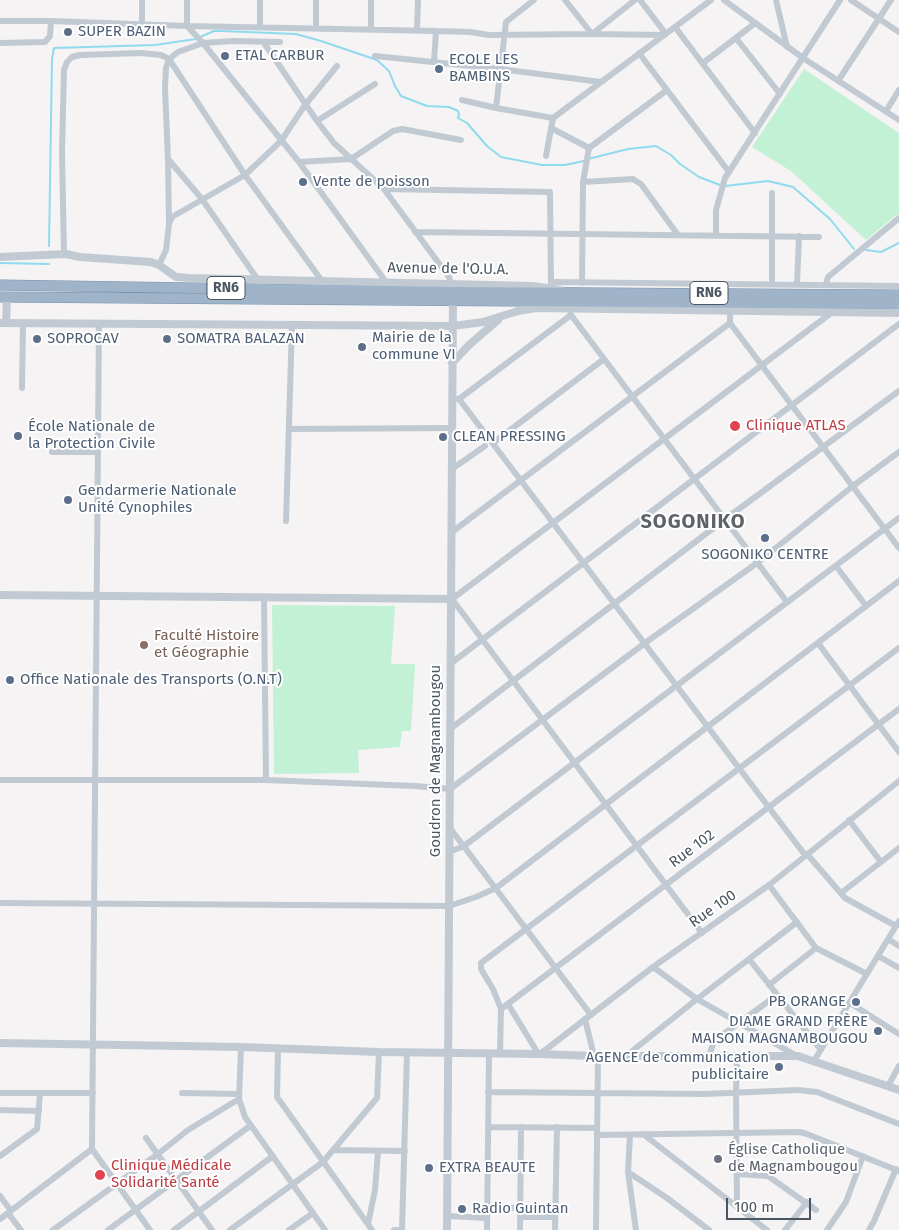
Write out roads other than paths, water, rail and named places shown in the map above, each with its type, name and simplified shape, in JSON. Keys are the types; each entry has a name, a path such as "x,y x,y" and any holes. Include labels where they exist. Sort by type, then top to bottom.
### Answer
{"highway":[{"name":"Avenue de l'O.U.A.","path":"0,285 452,292 570,304 899,304"},
{"name":"Avenue de l'O.U.A.","path":"3,297 452,292"},
{"name":"Avenue de l'O.U.A.","path":"570,304 899,295"}],"street":[{"path":"142,0 142,24"},
{"path":"187,0 189,27 300,162 386,282"},
{"path":"260,0 260,26"},
{"path":"316,0 316,28"},
{"path":"371,30 372,0"},
{"path":"417,30 418,0"},
{"path":"564,0 592,34"},
{"path":"592,34 635,0"},
{"path":"640,0 665,34"},
{"path":"546,156 553,118 711,0"},
{"path":"724,0 802,58 899,120"},
{"path":"776,0 787,47"},
{"path":"851,0 899,32"},
{"path":"838,81 891,0"},
{"path":"496,108 506,22 530,1"},
{"path":"716,235 716,210 727,175 780,94 837,1"},
{"path":"0,21 51,21 189,27 260,26 417,30 504,35 665,34"},
{"path":"0,43 45,42 50,36 51,21"},
{"path":"703,64 754,24"},
{"path":"675,27 755,133"},
{"path":"434,62 436,31"},
{"path":"736,38 780,94"},
{"path":"159,265 166,250 168,224 165,88 166,68 169,59 178,52 204,43 233,41 280,42"},
{"path":"264,42 305,105 334,143 384,189 449,277 452,292"},
{"path":"639,54 727,175"},
{"path":"64,254 62,142 64,70 67,62 72,57 80,55 161,55 169,59 245,175 322,281"},
{"path":"375,56 601,82"},
{"path":"168,224 172,217 245,175 281,141 305,105 337,66"},
{"path":"317,121 375,84"},
{"path":"582,283 583,182 589,148 667,90"},
{"path":"886,111 899,90"},
{"path":"462,100 553,118"},
{"path":"551,128 589,148"},
{"path":"300,162 351,159 392,131 402,129 461,140"},
{"path":"168,160 202,199 258,280"},
{"path":"583,182 632,179 636,181 678,235"},
{"path":"384,189 550,192 550,285 570,304 604,359 787,602"},
{"path":"772,193 772,284"},
{"path":"826,284 828,277 899,218"},
{"path":"416,232 819,236"},
{"path":"797,284 800,236"},
{"name":"Avenue de l'O.U.A.","path":"0,257 64,254 80,257 151,262 159,265 176,277 386,282 452,292 550,285 554,282 899,286"},
{"name":"Goudron de Magnambougou","path":"447,1230 452,428 456,399 452,363 452,292"},
{"path":"3,297 3,323"},
{"path":"570,304 456,399 493,443 806,855 845,898 897,924 814,1061"},
{"name":"Avenue de l'O.U.A.","path":"3,323 453,326 502,318 518,311 570,304 730,312 899,313"},
{"path":"730,312 730,323 899,548"},
{"path":"0,595 452,599 831,312"},
{"path":"452,363 468,345 502,318"},
{"path":"22,388 23,323"},
{"path":"452,532 730,323"},
{"path":"99,324 92,1149 150,1230"},
{"path":"450,664 899,324"},
{"path":"286,521 292,325"},
{"path":"493,443 604,359"},
{"path":"450,729 724,520 824,448 899,390"},
{"path":"288,429 452,428"},
{"path":"452,469 485,446"},
{"path":"52,452 98,452"},
{"path":"0,780 266,780 450,789 757,562 899,452"},
{"path":"450,852 464,846 899,518"},
{"path":"836,566 866,606"},
{"path":"0,902 449,906 476,897 496,888 899,581"},
{"path":"264,597 266,780"},
{"path":"452,599 702,933"},
{"path":"818,643 899,752"},
{"path":"500,1054 501,1009 493,989 481,969 481,963 899,648"},
{"name":"Rue 102","path":"501,1009 899,709"},
{"name":"Rue 100","path":"540,1054 653,967 769,885 899,781"},
{"path":"849,820 881,862"},
{"path":"450,828 556,968 588,1017 596,1056 598,1094 596,1230"},
{"path":"841,894 899,848"},
{"path":"769,885 816,948 867,974"},
{"path":"626,1056 797,922"},
{"path":"888,939 899,946"},
{"path":"769,985 816,948"},
{"path":"878,956 899,968"},
{"path":"750,959 776,995 821,1050"},
{"path":"653,967 697,999 798,1056 899,1090"},
{"path":"709,1056 714,1041 776,995"},
{"path":"850,1002 899,1034"},
{"path":"508,1004 540,1054"},
{"path":"0,1043 596,1056 798,1056"},
{"path":"241,1047 239,1096 241,1107 250,1126 325,1230"},
{"path":"278,1048 277,1097 372,1230"},
{"path":"230,1230 323,1162 377,1098 379,1052"},
{"path":"394,1230 402,1230 407,1052"},
{"path":"487,1230 489,1054"},
{"path":"737,1056 737,1207"},
{"path":"888,1086 899,1066"},
{"path":"488,1092 705,1094 798,1090 818,1092 899,1124"},
{"path":"0,1093 93,1093"},
{"path":"0,1156 38,1129 40,1093"},
{"path":"182,1093 239,1096"},
{"path":"53,1230 202,1120 239,1096"},
{"path":"0,1110 39,1111"},
{"path":"108,1230 250,1126"},
{"path":"488,1127 597,1128"},
{"path":"520,1230 521,1127"},
{"path":"555,1230 556,1127"},
{"path":"597,1135 737,1132 807,1134 897,1170 869,1230"},
{"path":"643,1134 766,1230"},
{"path":"630,1135 628,1172 636,1230"},
{"path":"146,1138 212,1230"},
{"path":"0,1219 92,1149"},
{"path":"333,1150 405,1151"},
{"path":"368,1224 375,1190 378,1151"},
{"path":"174,1230 273,1156"},
{"path":"827,1230 846,1202 863,1156"},
{"path":"628,1172 667,1198 709,1230"},
{"path":"737,1174 768,1176 816,1210"},
{"path":"0,1196 21,1230"},
{"path":"785,1230 807,1202"},
{"path":"488,1207 520,1208"},
{"path":"289,1230 313,1213"},
{"path":"447,1216 488,1218"},
{"path":"520,1217 555,1216"}],"waterway":[{"path":"200,37 214,31 222,31 296,34 321,41 377,60 389,71 401,96 427,106 449,107 458,111 458,118 467,123 487,146 501,157 542,165 565,165 584,161"},
{"path":"49,246 52,59 54,48 155,45 196,39"},
{"path":"588,159 628,149 656,146 699,177 720,185"},
{"path":"725,186 768,181 793,187 830,219 854,249"},
{"path":"866,250 881,252 899,243"},
{"path":"0,263 49,264"}],"place":[{"name":"SUPER BAZIN","path":"68,32"},
{"name":"ETAL CARBUR","path":"225,56"},
{"name":"ECOLE LES BAMBINS","path":"439,69"},
{"name":"Vente de poisson","path":"303,182"},
{"name":"SOPROCAV","path":"37,339"},
{"name":"SOMATRA BALAZAN","path":"167,339"},
{"name":"Mairie de la commune VI","path":"362,347"},
{"name":"Clinique ATLAS","path":"735,426"},
{"name":"École Nationale de la Protection Civile","path":"18,436"},
{"name":"CLEAN PRESSING","path":"443,437"},
{"name":"Gendarmerie Nationale Unité Cynophiles","path":"68,500"},
{"name":"SOGONIKO CENTRE","path":"765,538"},
{"name":"Faculté Histoire et Géographie","path":"144,645"},
{"name":"Office Nationale des Transports (O.N.T)","path":"10,680"},
{"name":"PB ORANGE","path":"856,1002"},
{"name":"DIAME GRAND FRÈRE MAISON MAGNAMBOUGOU","path":"878,1031"},
{"name":"AGENCE de communication publicitaire","path":"779,1067"},
{"name":"Église Catholique de Magnambougou","path":"718,1159"},
{"name":"EXTRA BEAUTE","path":"429,1168"},
{"name":"Clinique Médicale Solidarité Santé","path":"100,1175"},
{"name":"Radio Guintan","path":"462,1209"}],"district":[{"name":"SOGONIKO","path":"693,522"}]}
